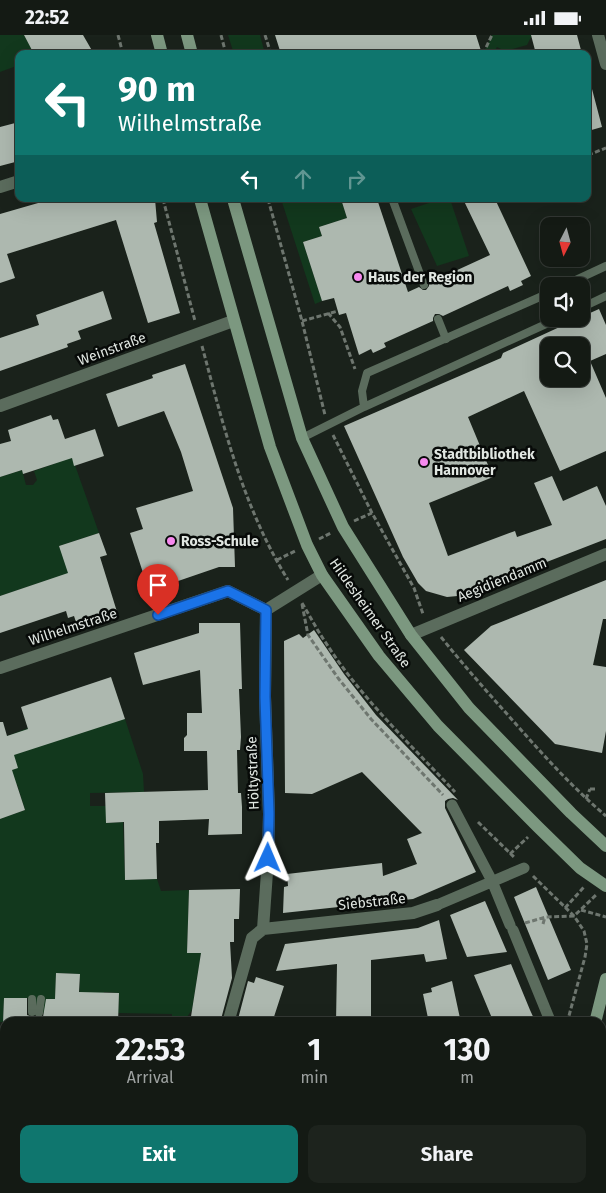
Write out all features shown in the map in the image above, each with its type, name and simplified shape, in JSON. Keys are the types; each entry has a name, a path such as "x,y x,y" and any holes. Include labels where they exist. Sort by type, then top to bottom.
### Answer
{"main road":[{"path":"156,35 161,50"},
{"path":"187,35 191,50"},
{"name":"Hildesheimer Straße","path":"201,202 270,447 307,545 322,575 379,656 432,719 580,868 606,886"},
{"name":"Hildesheimer Straße","path":"235,202 302,438 343,527 410,635 469,708 571,813 606,846"},
{"path":"596,1017 606,979"}],"street":[{"path":"598,35 606,63"},
{"path":"0,187 15,182"},
{"name":"Weinstraße","path":"0,406 233,321"},
{"name":"Aegidiendamm","path":"410,635 606,554"},
{"path":"266,610 298,596 322,575"},
{"name":"Wilhelmstraße","path":"0,667 228,591 266,610"},
{"name":"Höltystraße","path":"263,929 269,814 265,697 266,610"},
{"path":"456,801 492,881 549,1017"},
{"name":"Siebstraße","path":"263,929 413,913 437,905 524,867"},
{"path":"230,1017 252,938 263,929"}],"lane":[{"path":"393,202 424,285"},
{"path":"582,277 606,266"},
{"path":"590,304 606,296"},
{"path":"364,407 362,391 367,373 540,297"},
{"path":"438,319 446,339"},
{"path":"302,438 364,407 540,327"},
{"path":"32,999 36,1013 41,999"}],"path":[{"path":"118,35 122,50"},
{"path":"221,35 225,50"},
{"path":"265,35 270,50"},
{"path":"485,50 492,35"},
{"path":"591,154 606,148"},
{"path":"164,202 236,471 264,538 326,644 360,688 456,801"},
{"path":"269,202 302,321 328,425 372,513 414,588 422,613 465,667 538,749 586,799 606,816"},
{"path":"302,321 338,311"},
{"path":"328,313 340,327 362,391"},
{"path":"354,521 372,513"},
{"path":"319,539 330,533"},
{"path":"276,560 296,551"},
{"path":"298,596 308,635 338,678 371,719 456,801"},
{"path":"586,799 590,789"},
{"path":"590,789 595,789"},
{"path":"590,789 592,794"},
{"path":"478,821 565,907 584,931 587,944 585,957 569,1017"},
{"path":"510,854 538,827"},
{"path":"565,907 578,893"},
{"path":"546,917 574,917 586,904"},
{"path":"580,910 606,917"},
{"path":"546,917 552,921"},
{"path":"543,925 546,917"}],"green space":[{"path":"0,35 24,35 32,50 15,50 15,66 0,72"},
{"path":"228,35 260,35 264,50 233,50"},
{"path":"492,35 531,35 527,45 509,50 497,47 495,50 485,50"},
{"path":"282,202 342,202 347,218 319,227 322,236 303,242 322,301 315,304"},
{"path":"432,202 451,202 469,256 437,266 411,209"},
{"path":"71,454 99,533 59,546 79,587 51,579 0,596 0,477 22,470 26,485 33,485 37,480 34,471 54,464"},
{"path":"125,719 143,774 144,792 90,793 90,806 106,806 107,823 123,822 125,880 157,879 161,891 189,890 187,953 201,953 192,1010 187,1017 172,1017 172,1014 118,1013 119,993 104,992 104,1014 79,1014 80,974 56,973 55,1013 29,1012 29,998 4,998 3,1017 0,1017 0,819 25,810 17,784 13,785 7,736 28,728"}],"building":[{"path":"24,35 83,35 92,50 32,50"},
{"path":"275,35 476,35 481,50 280,50"},
{"path":"531,35 577,35 581,50 535,50"},
{"path":"591,89 592,89 602,127 591,130"},
{"path":"15,123 15,162 0,166 0,127"},
{"path":"42,202 155,202 157,222 154,223 180,313 148,323 116,220 7,254 15,278 0,283 0,214"},
{"name":"Haus der Region","path":"342,202 378,202 408,292 419,287 426,290 429,283 490,255 464,202 496,202 531,276 521,281 523,285 510,291 508,286 443,316 435,314 433,321 384,343 386,347 373,353 371,349 359,355 346,313 339,315 334,298 322,301 303,242 322,236 319,227 347,218"},
{"path":"103,291 112,319 78,331 81,339 67,344 68,347 0,371 0,338 39,325 36,315"},
{"path":"599,309 606,325 606,354 590,361 606,398 606,451 560,471 524,391 468,417 493,477 429,503 448,556 515,531 517,537 552,525 534,483 552,476 563,501 597,486 606,506 606,539 467,593 468,595 447,597 426,591 418,583 403,557 344,426 501,358 503,353 560,327 590,327 590,313"},
{"path":"185,364 233,508 235,567 219,567 149,591 130,533 143,529 136,508 193,491 181,452 164,411 118,427 106,394 153,378 152,375"},
{"path":"51,415 53,420 58,419 65,439 95,429 104,456 74,466 72,458 23,474 22,470 0,477 0,444 11,441 8,430"},
{"path":"99,533 107,555 100,557 118,615 78,628 74,616 68,618 66,611 0,633 0,596 68,573 59,546"},
{"path":"606,580 606,619 603,619 593,665 606,667 606,731 602,753 555,744 464,650 491,626"},
{"path":"199,623 240,623 242,689 239,689 241,737 240,750 237,750 238,793 241,793 242,807 242,834 208,835 209,819 159,821 159,843 156,843 157,879 125,880 124,822 106,823 105,793 208,790 207,751 184,751 184,738 187,735 187,713 202,713 200,670 143,685 134,653 199,633"},
{"path":"314,630 344,674 376,715 458,800 448,799 445,801 445,808 476,872 413,899 283,913 284,887 288,886 287,874 382,863 383,876 417,864 407,839 422,833 362,772 312,794 285,793 284,641 299,634 303,638"},
{"path":"111,677 125,719 14,755 18,768 12,770 25,810 0,819 0,722 3,722 7,736 28,729 21,707"},
{"path":"536,887 571,970 548,980 514,897"},
{"path":"240,889 239,919 234,919 234,942 230,942 232,978 222,1017 191,1017 201,953 187,953 189,890"},
{"path":"485,901 507,952 467,957 450,915"},
{"path":"439,920 447,959 426,962 424,954 371,960 371,1017 336,1017 337,964 276,971 285,944 418,928"},
{"path":"511,964 533,1017 492,1017 474,975"},
{"path":"56,973 80,974 79,992 119,993 118,1017 43,1017 46,999 55,999"},
{"path":"256,977 284,986 274,1017 239,1017 248,981 254,983"},
{"path":"452,981 460,1017 428,1017 423,994 432,992 431,988"},
{"path":"4,998 27,998 27,1015 33,1017 3,1017"}],"place":[{"name":"Haus der Region","path":"358,277"},
{"name":"Stadtbibliothek Hannover","path":"424,462"},
{"name":"Ross-Schule","path":"171,541"}],"route":[{"path":"158,615 228,591 266,610 265,697 269,814 268,858"}]}
